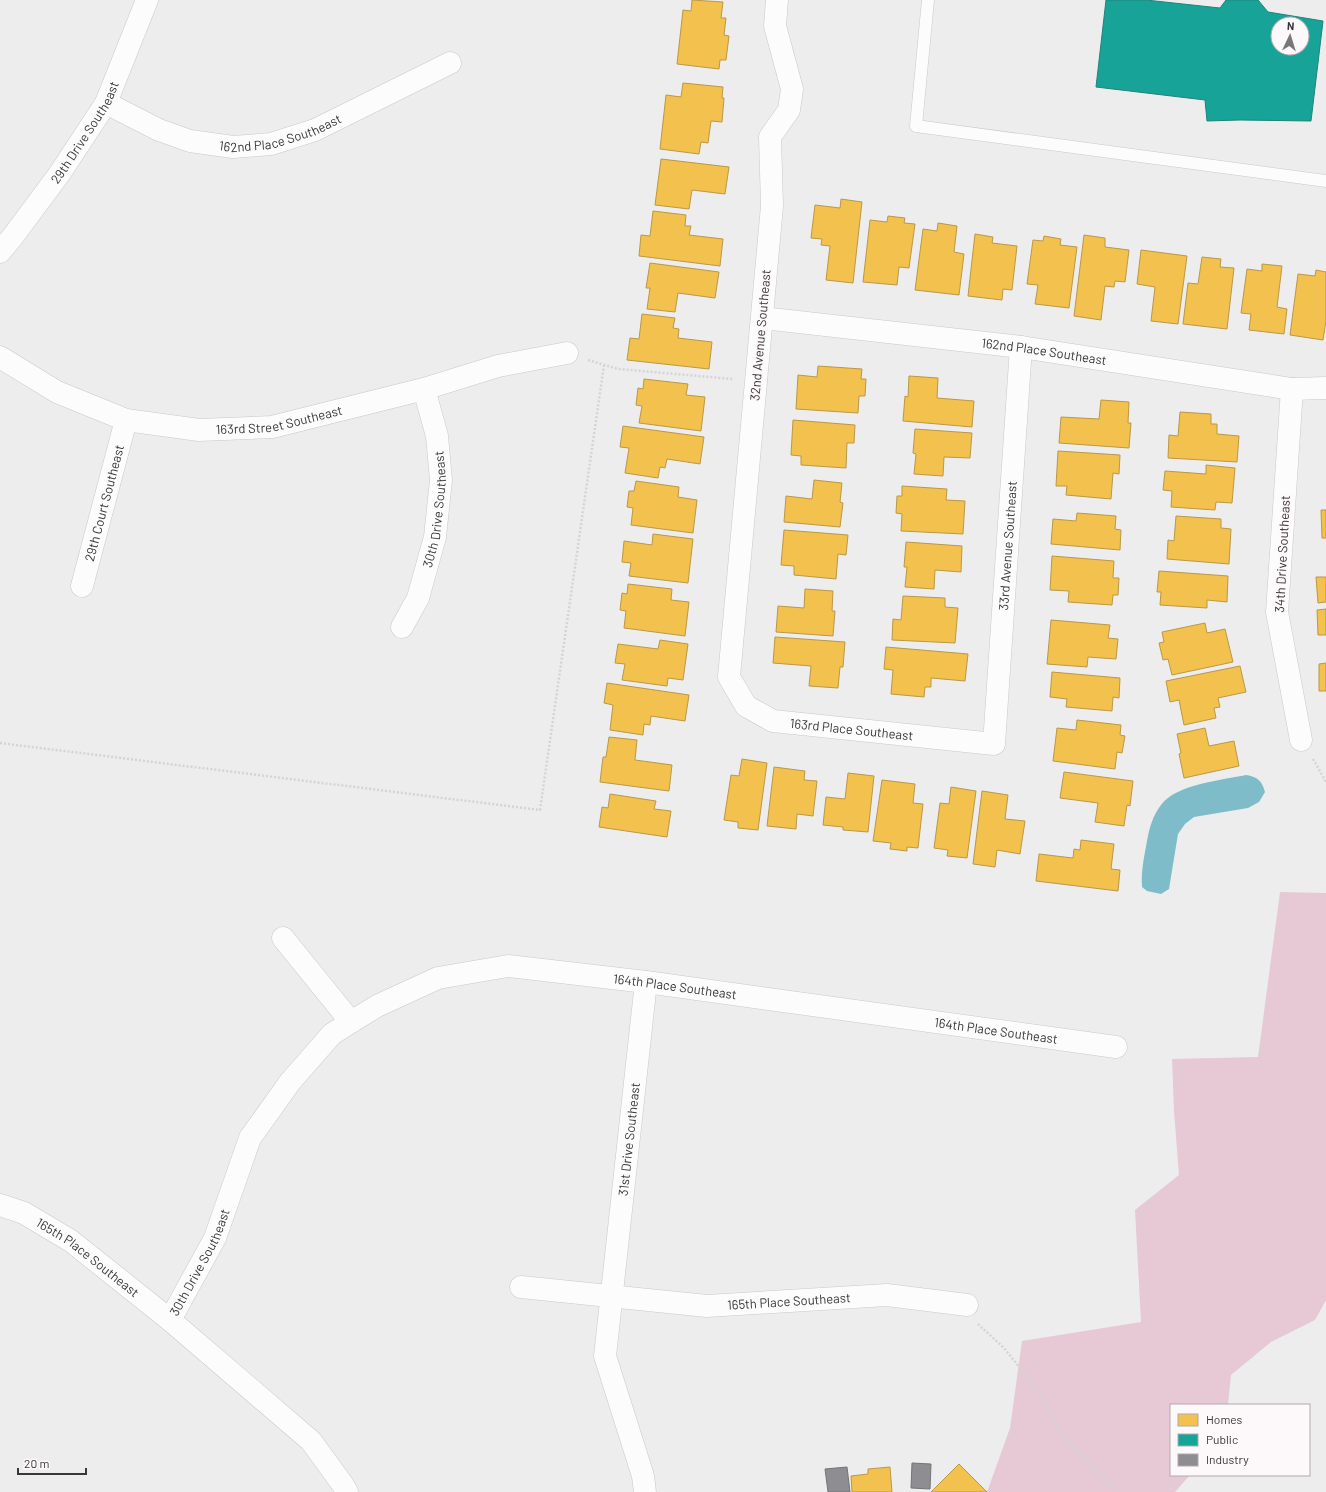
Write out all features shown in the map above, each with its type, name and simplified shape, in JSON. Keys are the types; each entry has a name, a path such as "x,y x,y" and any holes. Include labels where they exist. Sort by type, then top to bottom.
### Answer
{"street":[{"name":"29th Drive Southeast","path":"0,252 60,173 106,103 147,0"},
{"name":"32nd Avenue Southeast","path":"729,677 772,206 770,137 789,110 792,88 775,26 778,0"},
{"name":"162nd Place Southeast","path":"106,103 159,130 190,141 233,147 271,144 315,130 450,64"},
{"name":"162nd Place Southeast","path":"762,318 1021,347 1292,389 1326,388"},
{"name":"33rd Avenue Southeast","path":"994,744 1021,347"},
{"name":"163rd Street Southeast","path":"0,357 56,392 126,420 198,430 272,427 424,388 498,366 567,353"},
{"name":"30th Drive Southeast","path":"402,627 418,598 435,537 441,480 437,436 424,388"},
{"name":"34th Drive Southeast","path":"1292,389 1277,612 1301,740"},
{"name":"29th Court Southeast","path":"82,586 126,420"},
{"name":"163rd Place Southeast","path":"729,677 746,706 773,721 994,744"},
{"path":"284,938 351,1022"},
{"name":"164th Place Southeast","path":"351,1022 376,1006 438,978 508,966 646,982 1116,1046"},
{"name":"31st Drive Southeast","path":"646,982 605,1356 643,1476 646,1492"},
{"name":"30th Drive Southeast","path":"347,1492 311,1441 170,1320 215,1238 250,1138 294,1077 332,1034 351,1022"},
{"name":"165th Place Southeast","path":"0,1205 24,1213 71,1241 170,1320"},
{"path":"521,1287 611,1296"},
{"name":"165th Place Southeast","path":"611,1296 707,1306 887,1295 967,1305"}],"lane":[{"path":"928,0 916,126 1326,181"}],"path":[{"path":"567,353 618,369 756,380"},
{"path":"0,743 540,810 604,365"},
{"path":"967,1305 972,1318 1004,1348 1036,1388 1063,1435 1100,1476 1118,1492"}],"shaded area":[{"path":"1280,892 1326,893 1326,1300 1315,1320 1271,1342 1231,1375 1228,1404 1170,1404 1170,1476 1189,1476 1175,1492 987,1492 1010,1428 1022,1341 1141,1322 1135,1210 1179,1175 1172,1059 1258,1057"}],"water":[{"path":"1246,775 1256,778 1262,785 1265,792 1259,802 1248,808 1194,817 1185,824 1178,834 1169,889 1161,894 1147,891 1142,887 1143,864 1149,832 1161,805 1177,792 1188,788 1213,781"}],"building: Homes":[{"path":"692,0 723,2 721,18 726,18 724,35 729,36 726,60 720,60 719,69 677,64 683,10 691,11"},
{"path":"683,83 723,87 722,98 724,98 722,122 711,121 708,143 701,142 699,154 660,149 666,95 681,97"},
{"path":"661,159 729,167 725,194 692,190 689,209 655,205"},
{"path":"841,199 862,202 853,283 826,280 830,246 821,245 822,239 811,238 815,205 840,208"},
{"path":"653,211 686,215 685,226 691,226 689,235 723,239 720,266 639,256 641,235 650,236"},
{"path":"888,216 905,218 904,223 915,224 909,268 899,267 897,285 863,282 870,220 887,222"},
{"path":"938,223 957,226 954,252 964,254 959,295 915,290 923,229 937,231"},
{"path":"975,234 993,237 992,243 1017,246 1012,290 1003,289 1002,300 968,296"},
{"path":"1084,235 1105,238 1105,247 1129,250 1125,282 1115,281 1114,287 1105,286 1101,320 1074,316"},
{"path":"1044,236 1061,239 1060,245 1077,247 1069,308 1035,304 1038,285 1027,284 1033,240 1043,241"},
{"path":"1141,250 1187,256 1178,324 1151,321 1155,287 1137,284"},
{"path":"1202,257 1221,259 1220,267 1234,268 1227,329 1183,324 1188,283 1198,284"},
{"path":"650,263 719,272 715,298 678,293 675,312 647,309 650,288 646,288"},
{"path":"1262,264 1282,266 1277,307 1287,309 1284,334 1249,330 1251,314 1241,313 1247,269 1262,271"},
{"path":"1316,270 1326,272 1326,321 1323,340 1290,335 1298,274 1315,276"},
{"path":"642,314 675,318 673,328 679,329 678,338 712,342 709,369 627,360 630,338 639,339"},
{"path":"818,366 862,369 861,379 866,379 865,396 859,396 858,413 796,409 798,375 817,377"},
{"path":"909,376 938,378 937,398 974,401 972,427 903,421 905,396 908,397"},
{"path":"644,379 688,384 686,395 705,397 701,431 639,423 642,406 636,405 638,388 643,389"},
{"path":"1101,400 1129,402 1128,423 1131,423 1129,448 1059,443 1061,417 1099,419"},
{"path":"1180,412 1211,414 1211,424 1217,424 1217,434 1239,436 1237,462 1168,458 1169,435 1178,436"},
{"path":"793,420 855,425 854,443 847,443 846,468 801,465 801,456 791,455"},
{"path":"623,426 704,437 700,464 667,459 665,468 660,467 658,478 625,473 629,448 620,447"},
{"path":"915,429 972,433 970,458 944,457 943,476 914,474 916,454 913,453"},
{"path":"1058,451 1120,455 1119,474 1113,473 1111,499 1066,495 1067,486 1056,486"},
{"path":"1206,465 1235,468 1232,503 1216,502 1215,510 1171,507 1172,491 1163,490 1165,471 1206,474"},
{"path":"814,480 842,483 840,502 843,503 840,527 784,522 786,496 812,499"},
{"path":"636,481 679,487 678,497 697,500 693,533 631,525 633,508 627,507 629,491 634,491"},
{"path":"902,486 947,489 946,500 965,501 963,534 901,531 902,514 896,513 897,496 902,496"},
{"path":"1321,510 1326,510 1326,538 1322,538"},
{"path":"1077,513 1116,516 1115,529 1121,530 1120,550 1051,544 1053,519 1076,521"},
{"path":"1176,516 1221,519 1221,528 1231,529 1229,564 1167,559 1168,540 1174,541"},
{"path":"784,530 848,535 846,555 838,554 836,579 794,575 794,566 781,565"},
{"path":"653,534 693,539 688,583 629,576 631,563 622,562 624,541 652,545"},
{"path":"906,542 962,546 961,572 935,570 934,589 905,587 907,567 904,567"},
{"path":"1052,556 1114,561 1113,578 1119,578 1118,595 1113,595 1112,605 1068,602 1069,591 1050,590"},
{"path":"1159,571 1228,576 1227,602 1207,600 1207,608 1160,605 1161,592 1157,592"},
{"path":"1316,577 1326,577 1326,602 1318,603"},
{"path":"628,584 672,589 671,600 689,602 685,636 624,628 626,611 620,610 622,593 627,594"},
{"path":"805,589 833,591 832,611 835,611 833,636 776,632 778,606 804,608"},
{"path":"903,596 945,598 945,607 958,608 955,643 892,640 893,619 901,620"},
{"path":"1326,609 1326,635 1318,635 1317,610"},
{"path":"1051,620 1110,625 1108,638 1118,639 1116,659 1088,657 1087,667 1047,664"},
{"path":"1205,623 1207,633 1225,629 1233,662 1172,675 1168,659 1163,660 1159,643 1164,642 1162,632"},
{"path":"775,637 845,642 843,667 840,667 838,688 809,686 811,666 773,663"},
{"path":"660,640 688,644 683,680 668,678 667,686 622,680 625,664 615,663 618,644 658,649"},
{"path":"886,647 968,654 965,681 931,678 931,687 925,687 924,697 891,694 893,670 884,669"},
{"path":"1326,663 1326,691 1319,691 1319,664"},
{"path":"1240,666 1246,692 1218,698 1220,707 1214,708 1216,718 1184,725 1179,700 1170,702 1166,681"},
{"path":"1052,672 1120,678 1119,698 1113,697 1112,711 1066,707 1067,699 1050,697"},
{"path":"607,683 689,695 685,721 651,716 650,725 644,724 643,735 610,730 613,705 604,703"},
{"path":"1077,720 1121,725 1120,735 1125,736 1122,753 1117,752 1115,769 1053,761 1057,728 1076,730"},
{"path":"1205,728 1209,746 1234,741 1239,766 1184,778 1177,734"},
{"path":"609,737 637,740 635,760 672,765 669,791 600,782 603,757 606,757"},
{"path":"742,759 767,763 758,830 738,828 738,822 724,820 731,775 739,776"},
{"path":"774,767 805,771 804,780 817,781 813,816 797,814 796,829 767,826"},
{"path":"1064,772 1133,781 1130,806 1127,805 1124,826 1095,822 1098,803 1060,798"},
{"path":"848,773 874,776 868,832 843,830 843,827 823,825 826,797 845,799"},
{"path":"882,780 915,784 913,803 923,804 918,848 907,847 907,851 890,849 891,843 873,841"},
{"path":"951,787 976,791 967,858 947,856 948,850 934,848 940,803 949,804"},
{"path":"982,791 1008,795 1005,819 1025,821 1020,854 997,850 995,867 973,864"},
{"path":"610,794 656,801 654,809 671,811 667,837 599,827 602,807 608,808"},
{"path":"1081,840 1114,844 1111,869 1120,870 1118,891 1036,881 1039,854 1073,858 1074,849 1080,850"},
{"path":"959,1464 987,1492 931,1492"},
{"path":"890,1467 892,1492 852,1492 851,1476 868,1474 868,1469"}],"building: Public":[{"path":"1106,0 1146,0 1220,8 1226,0 1258,0 1268,12 1292,16 1270,16 1270,56 1310,56 1310,19 1323,21 1311,121 1207,121 1205,100 1096,87"}],"building: Industry":[{"path":"912,1463 931,1464 930,1489 911,1488"},
{"path":"847,1467 850,1492 828,1492 825,1469"}]}
